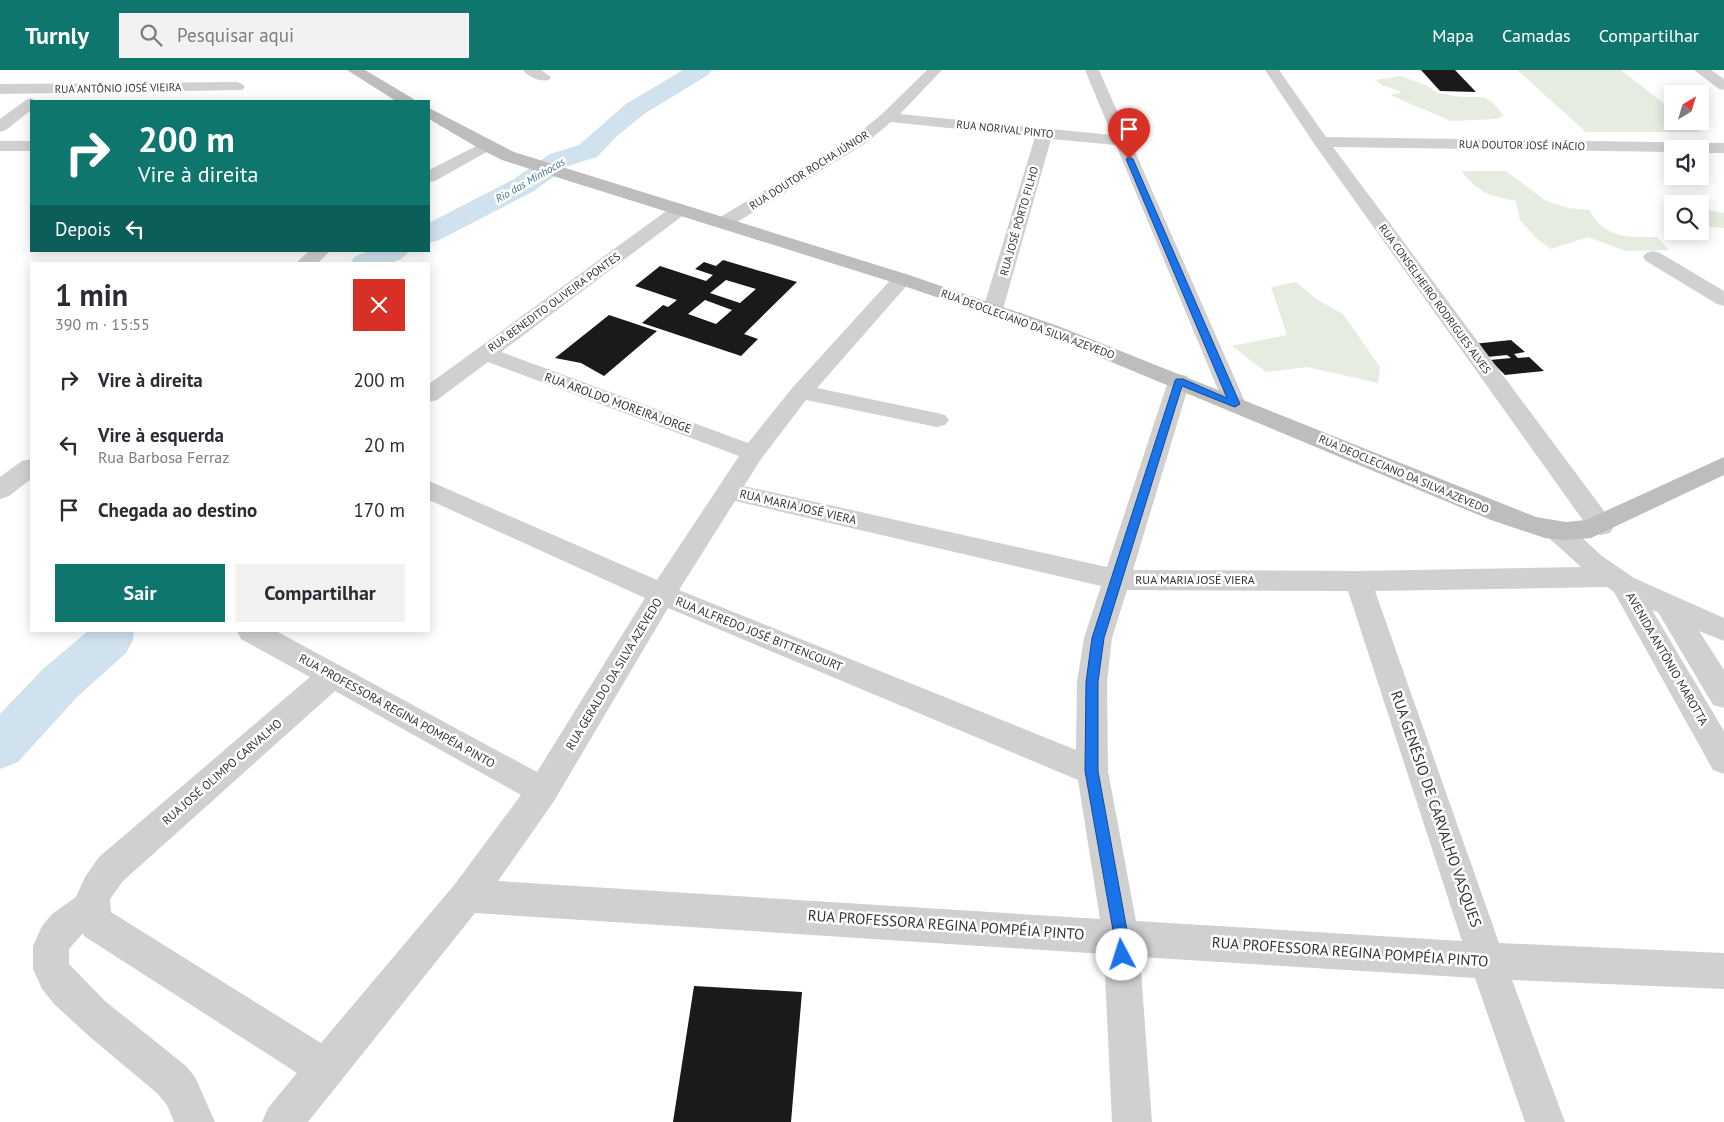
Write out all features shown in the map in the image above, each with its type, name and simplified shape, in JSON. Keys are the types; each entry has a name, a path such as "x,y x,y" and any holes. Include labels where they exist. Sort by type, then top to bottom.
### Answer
{"main road":[{"path":"354,70 406,100"},
{"name":"RUA DEOCLECIANO DA SILVA AZEVEDO","path":"430,115 486,146 532,164 902,279 1060,333 1527,524 1559,532 1579,531 1601,526 1724,465"}],"street":[{"path":"224,70 247,100"},
{"path":"530,70 544,77"},
{"name":"RUA DOUTOR ROCHA JÚNIOR","path":"723,223 860,140 888,117 935,70"},
{"path":"1092,70 1235,404"},
{"name":"RUA CONSELHEIRO RODRIGUES ALVES","path":"1272,70 1321,142 1601,526"},
{"path":"1701,70 1724,86"},
{"path":"36,100 68,75"},
{"name":"RUA ANTÔNIO JOSÉ VIEIRA","path":"0,89 237,87"},
{"path":"0,128 30,104"},
{"name":"RUA NORIVAL PINTO","path":"888,117 1122,141"},
{"name":"RUA JOSÉ PÔRTO FILHO","path":"993,309 1044,133"},
{"name":"RUA DOUTOR JOSÉ INÁCIO","path":"1321,142 1724,148"},
{"path":"0,146 30,146"},
{"path":"430,176 486,146"},
{"name":"RUA BENEDITO OLIVEIRA PONTES","path":"430,394 679,210"},
{"path":"307,262 320,252"},
{"path":"1653,257 1724,300"},
{"name":"RUA GERALDO DA SILVA AZEVEDO","path":"282,1122 467,896 543,792 662,594 752,453 801,392 902,279"},
{"name":"RUA AROLDO MOREIRA JORGE","path":"484,354 752,453"},
{"path":"1132,1122 1121,936 1092,771 1092,682 1098,638 1118,580 1179,381"},
{"path":"801,392 937,420"},
{"path":"0,490 30,468"},
{"name":"RUA ALFREDO JOSÉ BITTENCOURT","path":"430,490 662,594 1092,771"},
{"name":"RUA MARIA JOSÉ VIERA","path":"728,491 1118,580 1618,581"},
{"path":"1559,532 1581,553 1618,581 1724,630"},
{"name":"RUA GENÉSIO DE CARVALHO VASQUES","path":"1358,580 1487,961 1546,1122"},
{"name":"AVENIDA ANTÔNIO MAROTTA","path":"1618,581 1724,760"},
{"path":"1667,602 1724,696"},
{"name":"RUA PROFESSORA REGINA POMPÉIA PINTO","path":"252,632 543,792"},
{"name":"RUA JOSÉ OLIMPO CARVALHO","path":"91,907 98,887 112,869 333,675"},
{"name":"RUA PROFESSORA REGINA POMPÉIA PINTO","path":"467,896 1121,936 1487,961 1724,971"},
{"path":"195,1122 181,1091 172,1080 97,1018 60,984 54,974 50,963 50,952 54,941 61,930 91,907 97,924 325,1068"}],"shaded area":[{"path":"1517,70 1621,70 1664,104 1664,130 1698,130 1701,132 1586,132"},
{"path":"1401,76 1425,85 1438,93 1461,97 1484,97 1494,104 1504,116 1496,119 1451,121 1390,95 1402,92 1382,85 1375,80"},
{"path":"1461,171 1506,171 1546,201 1568,208 1589,210 1603,226 1618,234 1636,237 1657,237 1669,250 1626,251 1588,237 1551,249 1536,238 1520,220 1516,201 1485,192 1474,185"},
{"path":"1709,210 1724,213 1724,228 1709,227"},
{"path":"1296,282 1316,299 1343,314 1380,367 1378,383 1307,367 1266,372 1232,346 1287,335 1271,287"}],"building":[{"path":"1421,70 1455,70 1476,92 1440,91"},
{"path":"723,260 797,282 744,334 758,339 741,356 642,323 663,305 668,307 677,300 635,286 660,266 706,281 713,275 695,269 704,262 716,266","holes":["726,280 756,289 740,303 710,293","705,300 732,310 716,324 688,314"]},
{"path":"609,315 657,331 604,376 581,363 555,358"},
{"path":"1511,340 1525,352 1514,354 1518,358 1529,357 1544,371 1505,375 1490,360 1511,358 1507,355 1487,357 1473,344"},
{"path":"694,986 802,992 791,1122 673,1122"}],"waterway":[{"name":"Rio das Minhocas","path":"430,233 524,185 559,160 588,151 607,132 635,109 700,70"},
{"name":"Rio das Minhocas","path":"369,262 392,252"},
{"name":"Rio das Minhocas","path":"0,747 60,683 110,640 111,632"}],"route":[{"path":"1122,955 1121,936 1092,771 1092,682 1098,638 1118,580 1179,381 1235,404 1129,159"}]}
